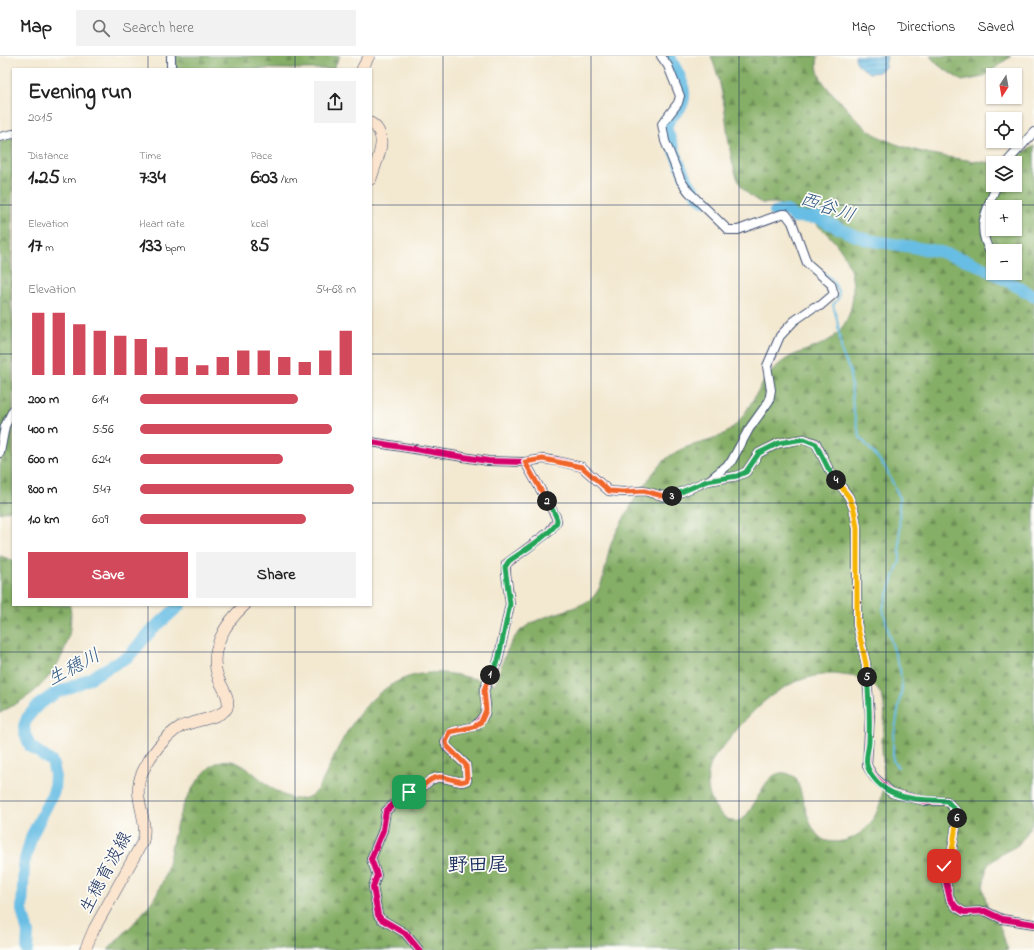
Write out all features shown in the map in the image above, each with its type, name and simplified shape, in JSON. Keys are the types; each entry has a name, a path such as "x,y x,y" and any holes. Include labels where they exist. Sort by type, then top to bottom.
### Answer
{"main road":[{"path":"363,68 369,56"},
{"path":"372,124 379,132 382,144 372,176"},
{"name":"生穂育波線","path":"85,950 94,929 143,841 146,831 138,790 143,771 172,732 182,726 222,713 227,706 227,696 215,669 215,656 220,637 234,617 245,606"}],"street":[{"path":"171,56 171,68"},
{"path":"661,56 668,66 680,96 678,103 663,120 662,130 678,175 689,192 728,230 738,230 782,214 786,214 792,222 807,263 831,284 834,291 833,296 820,306 814,307 794,321 780,336 767,366 772,390 769,401 749,429 732,460 707,481"},
{"path":"1012,156 1034,132"},
{"path":"0,137 12,134"},
{"path":"987,244 982,228 988,205 994,192"},
{"path":"0,453 4,426 12,412"},
{"path":"372,442 488,462 525,462 543,459 582,467 604,488 615,492 644,491 663,496 670,496 707,481 737,476 746,472 759,453 779,443 804,439 816,444 832,476 849,497 854,510 857,528 857,624 866,664 870,716 867,766 874,778 892,793 925,801 947,801 957,812 952,851 944,866 944,873 950,899 956,907 964,912 985,911 1002,919 1034,924"},
{"path":"419,950 405,933 381,919 378,915 373,887 377,875 371,858 383,830 386,811 405,794 418,791 431,780 440,776 462,782 467,780 466,765 447,746 446,742 450,732 470,728 478,724 486,710 484,690 498,661 510,604 505,567 509,561 549,532 557,521 525,462"}],"green space":[{"path":"340,56 334,68 175,68 175,57"},
{"path":"711,56 818,56 817,63 819,74 825,84 855,118 867,129 880,137 910,149 945,157 986,162 986,192 1022,192 1022,156 1017,156 1034,146 1034,819 1027,833 1018,845 987,865 983,888 988,910 999,924 1008,950 108,950 137,920 156,895 166,871 180,814 193,787 206,771 219,762 231,761 243,766 255,774 279,793 292,798 306,798 314,793 320,785 337,749 358,716 371,701 385,689 402,679 421,674 442,673 495,684 511,643 524,628 547,616 581,605 595,595 602,582 612,541 633,503 658,467 676,452 721,436 730,430 743,416 763,383 776,367 787,359 831,339 844,325 853,298 852,278 849,265 835,242 814,223 803,215 779,204 762,203 756,200 742,187 733,166 719,81","holes":["833,674 846,675 869,682 878,690 883,702 884,716 882,743 884,783 879,806 871,822 859,834 852,838 834,842 822,839 812,826 796,778 783,773 773,776 764,786 750,810 742,819 733,821 722,815 713,803 708,790 708,775 715,756 747,718 769,697 787,686 809,677"]},
{"path":"930,56 1011,56 995,68 986,68 986,75 983,77 962,81 938,65"},
{"path":"12,137 12,509 0,513 0,141"},
{"path":"0,556 12,560 12,606 70,606 71,618 67,643 57,666 41,686 20,702 0,713"}],"water":[{"path":"855,56 887,56 885,67 879,72 869,73 856,62"}],"waterway":[{"name":"西谷川","path":"668,56 682,81 684,95 680,108 670,119 666,128 685,176 690,185 703,201"},
{"name":"西谷川","path":"775,212 783,210 790,213 794,217 818,218 851,234 868,240 937,251 969,261 986,270"},
{"name":"西谷川","path":"794,217 796,222"},
{"path":"824,273 832,279 839,293 838,299 833,305 837,319 842,353 850,371 853,409 860,437 885,467 899,496 900,560 883,608 889,635 900,669 902,688 893,741 893,761 898,767"},
{"name":"西谷川","path":"1005,280 1034,296"},
{"name":"生穂川","path":"27,950 28,933 22,910 24,863 32,835 54,791 55,774 52,762 30,746 25,734 24,726 27,718 37,706 54,694 85,681 129,656 150,632 179,606"}],"cycle path":[{"path":"372,442 488,461 525,462 543,459 557,461 582,467 609,491 644,491 663,496 677,494 707,481 737,476 746,472 759,453 779,443 804,439 816,443 828,468 849,497 854,510 857,528 857,624 866,664 870,716 867,766 874,777 892,793 925,801 947,801 957,812 952,851 944,866 944,873 950,899 956,907 964,912 985,911 1002,919 1034,924"},
{"path":"419,950 405,933 381,919 378,915 373,887 377,875 371,859 383,830 386,811 405,794 418,791 431,780 439,777 462,782 467,780 466,765 447,747 445,742 451,732 475,726 485,714 486,705 484,690 498,661 510,604 506,564 549,532 557,521 525,462"}],"district":[{"name":"野田尾","path":"478,864"}],"route":[{"path":"409,792 418,791 431,780 440,776 462,782 467,780 466,765 447,746 446,742 450,732 475,726 481,722 485,714 485,685 498,661 510,604 505,567 506,564 549,532 556,525 557,521 525,462 543,459 557,460 588,470 604,488 609,491 644,491 663,496 670,496 696,487 707,481 726,476 737,476 746,472 759,453 767,448 779,443 804,439 811,440 820,449 832,476 849,497 854,510 857,528 857,624 866,664 870,716 869,747 866,761 867,766 874,778 892,793 925,801 947,801 957,812 951,856 944,866"}]}
